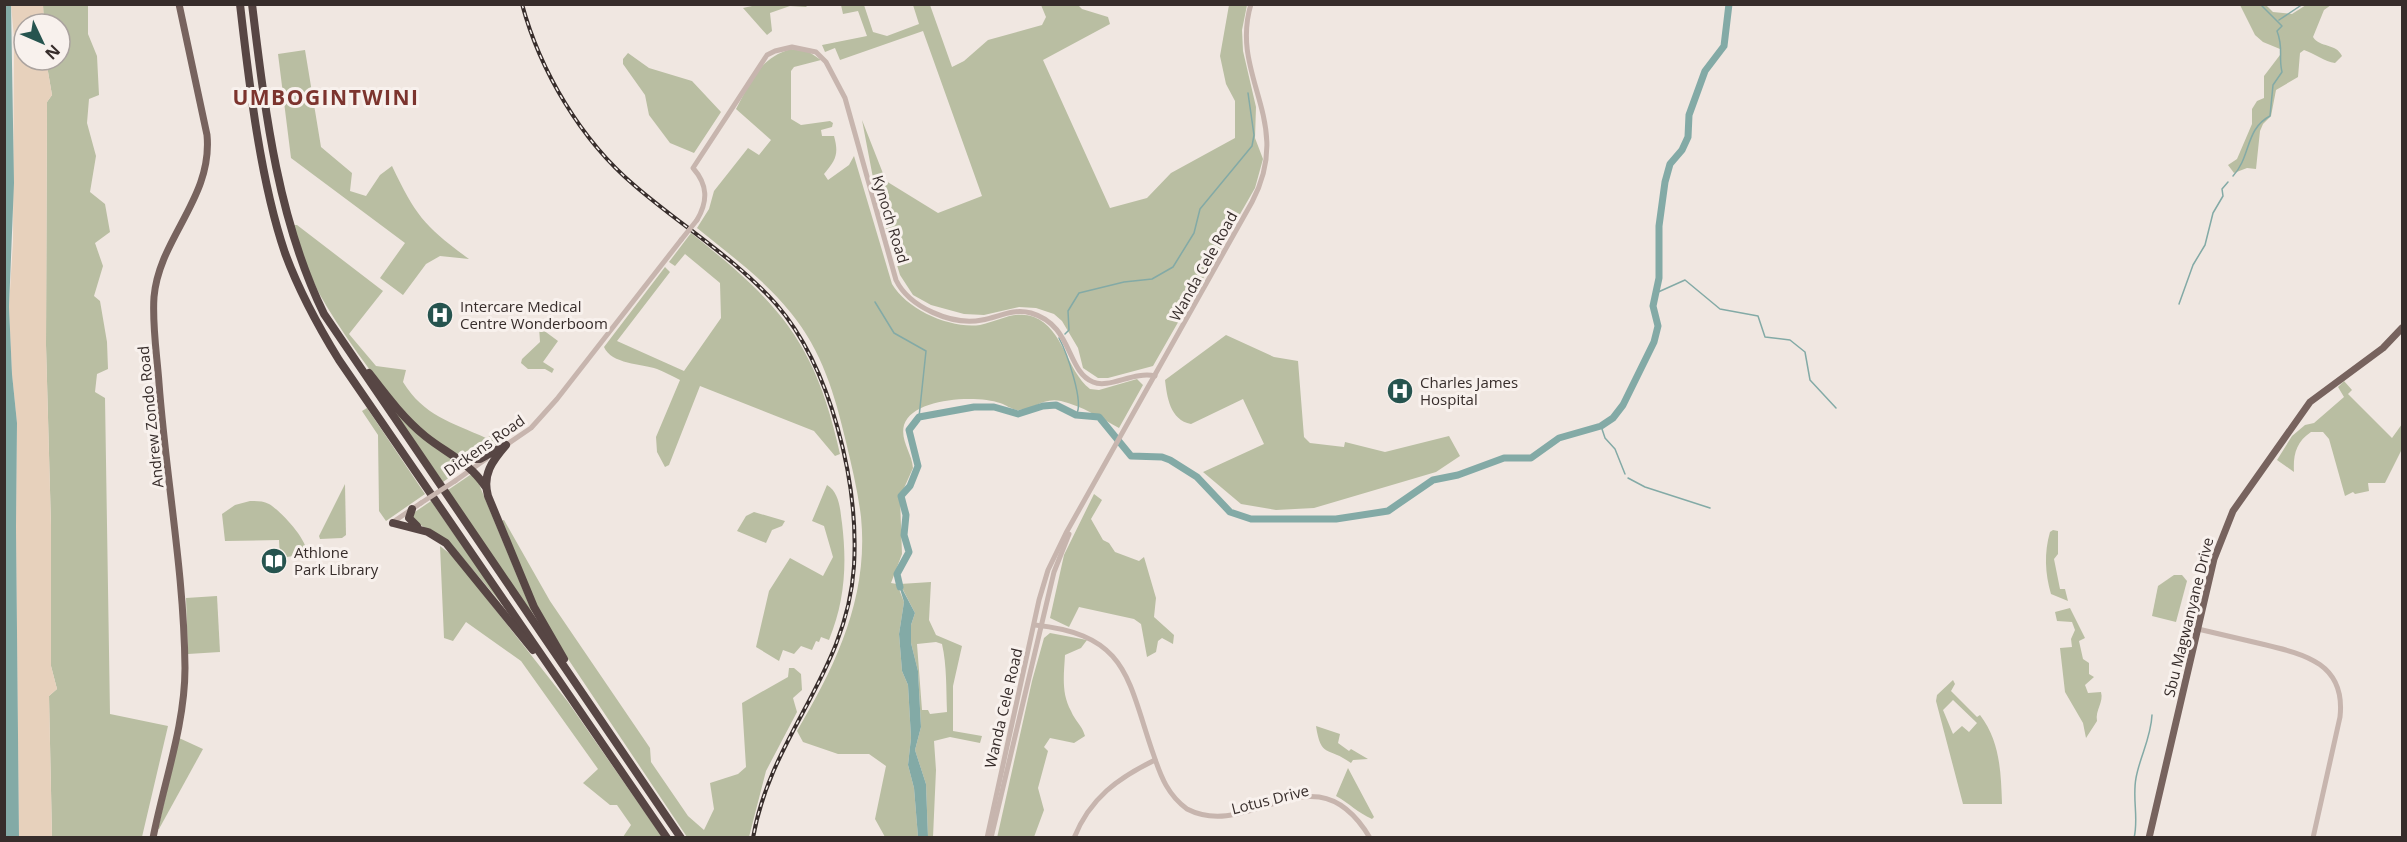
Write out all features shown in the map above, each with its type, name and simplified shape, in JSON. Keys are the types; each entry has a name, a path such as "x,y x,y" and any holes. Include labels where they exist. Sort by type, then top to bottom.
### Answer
{"highway":[{"path":"240,4 270,200 286,255 303,296 339,360 667,837"},
{"path":"252,4 272,138 289,227 312,288 342,342 681,837"},
{"path":"342,342 409,422 435,444 473,468 485,486 514,563 534,607 582,688 585,698"},
{"path":"459,458 480,459 506,445"},
{"path":"485,486 492,462 506,445"},
{"path":"412,509 409,518 421,529"},
{"path":"393,522 421,529 435,536 454,552 568,693"}],"main road":[{"name":"Andrew Zondo Road","path":"153,837 180,718 185,666 178,549 163,426 154,298 160,272 200,188 208,156 207,135 179,4"},
{"name":"Sbu Magwanyane Drive","path":"2149,837 2224,530 2247,489 2310,402 2383,348 2403,328"}],"street":[{"name":"Wanda Cele Road","path":"989,837 1038,625 1054,572 1075,519 1252,202 1267,165 1268,134 1247,44 1251,4"},
{"name":"Kynoch Road","path":"693,168 767,55 792,47 816,52 826,62 845,98 896,280 907,297 922,308 968,321 1023,311 1046,319 1061,333 1081,372 1094,383 1103,384 1143,374 1155,376"},
{"name":"Dickens Road","path":"393,522 531,428 557,399 697,220 705,203 706,193 700,175 693,168"},
{"name":"Lotus Drive","path":"1038,625 1092,639 1114,655 1126,675 1155,759 1169,791 1188,810 1202,817 1231,822 1300,801 1319,799 1337,804 1353,815 1370,837"},
{"path":"2198,629 2298,652 2317,662 2334,681 2341,703 2340,717 2313,837"},
{"path":"1074,837 1086,812 1107,788 1124,775 1155,759"}],"green space":[{"path":"761,4 808,5 806,7 790,6 770,13 772,31 767,35 743,8"},
{"path":"43,5 88,5 88,34 97,56 99,95 89,99 87,123 96,156 90,192 105,204 110,232 95,243 103,266 94,296 100,301 107,342 108,369 97,374 95,392 105,398 110,714 168,726 142,837 52,837 49,696 57,689 51,666 51,526 46,345 47,102 52,95 48,72 72,72 72,12 43,12"},
{"path":"841,5 864,5 873,32 887,36 919,24 913,5 930,5 952,67 964,61 988,40 1042,25 1046,17 1041,5 1078,5 1082,9 1108,17 1110,24 1043,60 1110,208 1147,198 1171,173 1235,138 1235,101 1226,84 1220,56 1229,5 1247,5 1242,30 1243,51 1256,107 1255,138 1263,159 1255,188 1153,366 1108,378 1098,378 1083,368 1078,348 1062,321 1054,314 1036,308 1019,307 984,315 964,314 931,305 913,295 900,275 877,199 862,120 886,181 938,213 982,196 923,31 840,60 835,48 825,52 822,45 867,36 858,11 843,14"},
{"path":"2240,5 2266,5 2273,12 2292,14 2306,5 2331,5 2324,10 2313,37 2320,43 2336,49 2342,56 2335,63 2304,50 2300,53 2298,77 2276,90 2271,116 2260,131 2256,169 2247,168 2234,173 2228,165 2237,159 2252,124 2252,109 2257,101 2264,98 2264,76 2280,55 2280,49 2263,42 2255,35"},
{"path":"791,49 809,52 821,60 794,67 791,71 791,119 801,125 830,121 833,123 832,127 821,130 822,136 834,136 836,152 831,165 824,174 828,180 849,165 854,156 892,284 908,302 931,316 956,324 980,325 1020,315 1034,317 1044,323 1059,340 1075,371 1090,389 1099,390 1137,379 1143,385 1119,428 1084,409 1054,400 1017,410 1000,403 977,399 947,400 920,409 910,416 904,425 905,442 913,468 900,497 902,554 891,583 897,584 904,602 899,634 902,671 908,685 911,738 908,765 914,788 918,837 885,837 875,819 886,766 869,754 838,754 803,742 797,731 825,681 847,629 855,602 862,546 857,489 832,391 819,358 802,328 781,301 747,268 697,228 709,209 714,191 748,148 759,155 771,140 736,109 763,65 771,58"},
{"path":"305,50 321,147 352,173 350,191 366,196 380,175 392,166 415,209 423,219 441,238 469,259 440,256 426,264 403,295 380,278 405,243 291,158 278,54"},
{"path":"628,53 649,68 692,81 721,112 694,153 670,143 649,115 645,95 623,64 623,59"},
{"path":"292,225 297,225 383,291 349,334 376,366 406,370 403,382 411,394 439,417 486,438 509,427 514,431 492,448 472,456 447,449 427,434 405,412 363,361 330,311 311,276"},
{"path":"691,233 748,281 789,327 819,382 840,454 835,456 814,431 700,386 669,465 665,467 657,452 656,437 680,380 657,369 613,357 604,347 665,267 670,272 617,341 684,371 721,318 720,283 685,254 675,266 669,262"},
{"path":"539,327 558,341 543,362 554,369 552,373 545,369 528,369 521,363 522,359 540,342"},
{"path":"1226,335 1274,357 1298,361 1304,437 1310,443 1344,447 1345,442 1385,452 1449,436 1460,456 1436,472 1314,508 1276,510 1241,504 1203,472 1264,444 1243,399 1191,424 1184,422 1174,413 1165,380"},
{"path":"2344,381 2352,390 2348,394 2392,438 2402,424 2402,449 2385,483 2368,483 2369,491 2355,494 2353,492 2345,496 2329,439 2323,432 2311,432 2302,440 2295,455 2294,472 2277,460 2292,436 2305,425 2314,423 2344,397 2338,387"},
{"path":"389,404 421,437 464,467 443,482"},
{"path":"367,408 425,494 386,521 379,511 378,435 362,411"},
{"path":"470,475 476,477 535,619 448,490"},
{"path":"345,484 346,535 342,538 320,539 319,536"},
{"path":"827,485 835,492 839,502 844,538 843,582 838,611 829,640 821,637 819,642 816,641 812,650 801,646 794,654 783,650 779,661 756,647 769,591 790,558 823,576 833,557 824,526 812,521"},
{"path":"1094,494 1102,500 1091,519 1103,540 1109,543 1115,552 1139,561 1144,557 1156,598 1154,617 1174,635 1173,644 1162,638 1158,641 1156,652 1147,657 1141,624 1134,619 1079,607 1069,627 1050,618 1064,555"},
{"path":"250,501 267,503 280,513 299,534 307,554 280,558 279,540 225,541 222,514 235,505"},
{"path":"431,501 506,609 452,545 413,520 412,514"},
{"path":"754,512 785,521 782,526 772,530 766,543 737,531 746,516"},
{"path":"504,520 550,601 650,748 651,762 688,816 704,830 714,809 710,783 738,774 746,767 742,703 788,677 789,668 794,668 801,674 802,690 793,698 797,712 766,771 749,837 687,837 552,635 532,596 501,521"},
{"path":"2058,531 2058,554 2054,559 2060,589 2065,589 2068,601 2051,594 2049,586 2046,555 2050,532"},
{"path":"440,546 454,557 568,702 662,837 623,837 631,825 617,805 610,805 583,783 598,769 521,661 466,622 453,641 444,638"},
{"path":"2174,575 2182,575 2187,581 2176,622 2152,616 2158,586"},
{"path":"931,582 929,620 936,635 962,646 953,686 953,731 982,736 980,743 950,737 934,741 936,770 933,837 928,837 926,784 915,750 921,727 918,671 911,643 911,625 915,613 900,584","holes":["936,642 942,644 946,669 947,712 930,714 928,710 922,710 917,644"]},
{"path":"217,596 220,652 188,654 186,598"},
{"path":"2070,608 2085,638 2079,641 2083,659 2089,663 2089,674 2094,677 2085,685 2088,693 2101,692 2102,696 2097,721 2086,738 2083,723 2065,692 2060,648 2072,647 2071,639 2075,630 2072,622 2057,621 2055,612"},
{"path":"1050,633 1087,640 1081,648 1065,655 1064,676 1064,690 1068,704 1085,736 1074,743 1050,738 1044,747 1048,751 1038,788 1044,810 1034,837 997,838 1032,681 1044,638"},
{"path":"1953,680 1955,684 1951,691 1977,717 1980,715 1987,725 1998,757 2002,804 1963,804 1936,701 1937,695","holes":["1953,700 1977,723 1969,732 1962,726 1953,734 1943,710"]},
{"path":"1316,726 1340,734 1338,743 1349,751 1351,749 1368,759 1353,760 1351,763 1323,748"},
{"path":"179,738 203,749 158,829"},
{"path":"1348,768 1374,817 1372,819 1336,796"}],"sand":[{"path":"11,5 43,5 43,12 12,12 12,16"},
{"path":"14,72 48,72 52,95 47,102 46,345 51,526 51,666 57,689 49,696 52,838 19,837 17,423 9,307 13,241"}],"water":[{"path":"11,4 14,183 9,307 17,423 19,838 4,837 4,5"},
{"path":"897,579 915,613 911,625 911,643 918,671 921,727 915,750 926,784 928,837 918,837 914,788 908,765 911,738 908,685 902,671 899,634 904,602"}],"waterway":[{"path":"900,587 897,574 909,552 904,535 906,515 901,496 910,486 918,466 909,430 919,417 974,407 994,407 1018,414 1043,406 1056,405 1076,415 1099,417 1131,456 1162,457 1170,460 1197,477 1230,512 1251,519 1336,519 1388,511 1433,480 1458,475 1504,458 1531,458 1559,438 1601,426 1613,418 1623,405 1654,342 1658,326 1653,306 1659,278 1659,226 1665,182 1670,164 1682,150 1688,137 1689,115 1705,71 1724,46 1729,4"},
{"path":"2233,176 2243,160 2256,128 2270,116 2273,85 2282,72 2277,31 2282,26 2260,4"},
{"path":"2279,20 2303,4"},
{"path":"1065,334 1069,330 1068,311 1079,293 1124,282 1152,279 1173,267 1194,233 1200,209 1252,146 1254,135 1248,93"},
{"path":"2179,304 2193,265 2205,245 2213,213 2223,196 2222,189 2228,182"},
{"path":"1656,293 1685,280 1720,309 1758,316 1765,337 1790,340 1805,352 1810,380 1836,408"},
{"path":"875,302 894,333 926,351 919,417"},
{"path":"1059,338 1070,365 1076,389 1078,400 1076,415"},
{"path":"1601,426 1605,438 1615,449 1625,474"},
{"path":"1628,478 1645,487 1710,508"},
{"path":"2134,838 2136,778 2150,731 2152,715"}],"railway":[{"path":"522,4 551,79 580,126 615,167 634,185 743,272 776,304 795,330 812,360 838,428 852,499 854,533 854,566 848,604 838,639 824,672 775,767 762,801 753,838"},
{"path":"629,4 656,4"}],"place":[{"name":"Intercare Medical Centre Wonderboom","path":"440,315"},
{"name":"Charles James Hospital","path":"1400,391"},
{"name":"Athlone Park Library","path":"274,561"}],"district":[{"name":"UMBOGINTWINI","path":"326,97"}]}
